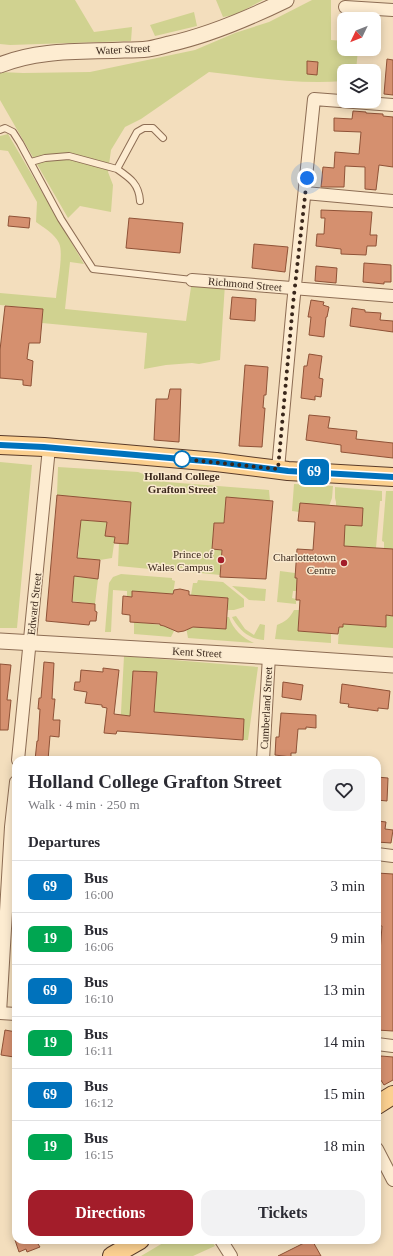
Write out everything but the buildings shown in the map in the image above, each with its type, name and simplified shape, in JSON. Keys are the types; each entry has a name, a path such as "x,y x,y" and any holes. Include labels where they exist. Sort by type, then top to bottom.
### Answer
{"main road":[{"path":"0,445 216,462 278,469 393,477"},
{"path":"381,1102 393,1095"},
{"path":"112,1256 132,1244"}],"street":[{"name":"Water Street","path":"0,65 9,61 44,54 74,51 148,49 186,40 226,27 286,0"},
{"path":"344,6 393,10"},
{"path":"278,469 314,99 393,105"},
{"path":"305,194 393,201"},
{"name":"Richmond Street","path":"192,280 393,296"},
{"name":"Edward Street","path":"18,756 50,448"},
{"name":"Kent Street","path":"0,641 269,656 393,666"},
{"name":"Cumberland Street","path":"263,756 269,656"},
{"path":"12,808 9,827 0,1012 12,1014"},
{"path":"381,854 393,856"},
{"path":"381,1044 393,1046"},
{"path":"381,1156 392,1176"},
{"path":"224,1244 230,1256"}],"lane":[{"path":"0,130 5,128 13,132 20,142 61,219 93,269 192,280"},
{"path":"117,169 137,132 144,128 153,128 163,138"},
{"path":"30,162 45,158 69,156 117,169 131,179 139,192 140,201"}],"green space":[{"path":"0,0 75,0 94,32 132,27 131,41 10,45 0,44"},
{"path":"216,0 263,0 235,15 223,17"},
{"path":"312,0 331,0 331,40 337,40 337,56 357,56 357,64 337,64 337,81 327,82 276,80 209,72 141,119 125,127 111,150 108,172 113,185 111,212 80,206 68,218 0,100 0,72 90,72 195,50 235,33 269,22"},
{"path":"194,12 197,26 155,36 150,25"},
{"path":"8,134 84,264 70,262 65,309 186,321 191,287 225,284 220,360 199,364 192,363 166,365 144,369 147,333 42,323 43,309 0,305 0,293 56,298 61,262 59,243 49,231 36,222 37,202 8,151 0,150 0,136"},
{"path":"0,462 32,465 17,628 0,628"},
{"path":"58,467 138,472 167,482 269,490 270,501 226,497 224,523 214,523 212,548 222,550 220,575 191,572 182,568 172,571 118,566 119,543 128,543 131,502 57,495"},
{"path":"294,484 333,486 332,498 329,506 300,503 299,512 292,511"},
{"path":"335,487 382,491 376,548 359,547 343,552 345,525 336,506"},
{"path":"386,491 393,491 393,550 384,549 384,542 382,541"},
{"path":"81,520 107,522 106,536 115,537 112,558 100,560 78,558"},
{"path":"280,571 295,573 295,578 301,578 300,591 293,591 292,598 296,599 296,604 277,602"},
{"path":"121,574 172,578 172,580 175,581 173,594 132,591 132,597 127,596 127,591 113,590 111,632 105,632 109,583 113,577"},
{"path":"74,576 98,579 95,604 72,601"},
{"path":"198,580 223,582 244,599 244,607 228,610 228,598 191,595 193,583 197,583"},
{"path":"232,586 266,589 265,601 249,600"},
{"path":"294,610 299,610 298,631 331,634 331,643 275,639 277,625 287,619"},
{"path":"386,615 393,616 393,648 338,644 339,627 343,624 385,627"},
{"path":"236,616 245,629 254,635 260,624 265,625 264,640 254,638 246,634 236,624 232,617"},
{"path":"227,617 229,617 233,626 239,633 254,643 188,638 186,627 226,629"},
{"path":"134,622 170,626 170,629 174,631 171,637 134,634"},
{"path":"124,656 258,667 248,740 243,740 244,719 154,712 157,672 133,671 129,732 120,731"},
{"path":"161,1244 214,1244 215,1246 193,1256 141,1256"}],"bus line":[{"name":"69","path":"0,445 44,447 216,462 288,471 393,477"}],"place":[{"name":"Holland College Grafton Street","path":"182,459"},
{"name":"Prince of Wales Campus","path":"221,560"},
{"name":"Charlottetown Centre","path":"344,563"}],"route":[{"path":"182,459 278,469 293,304 307,178"}]}
